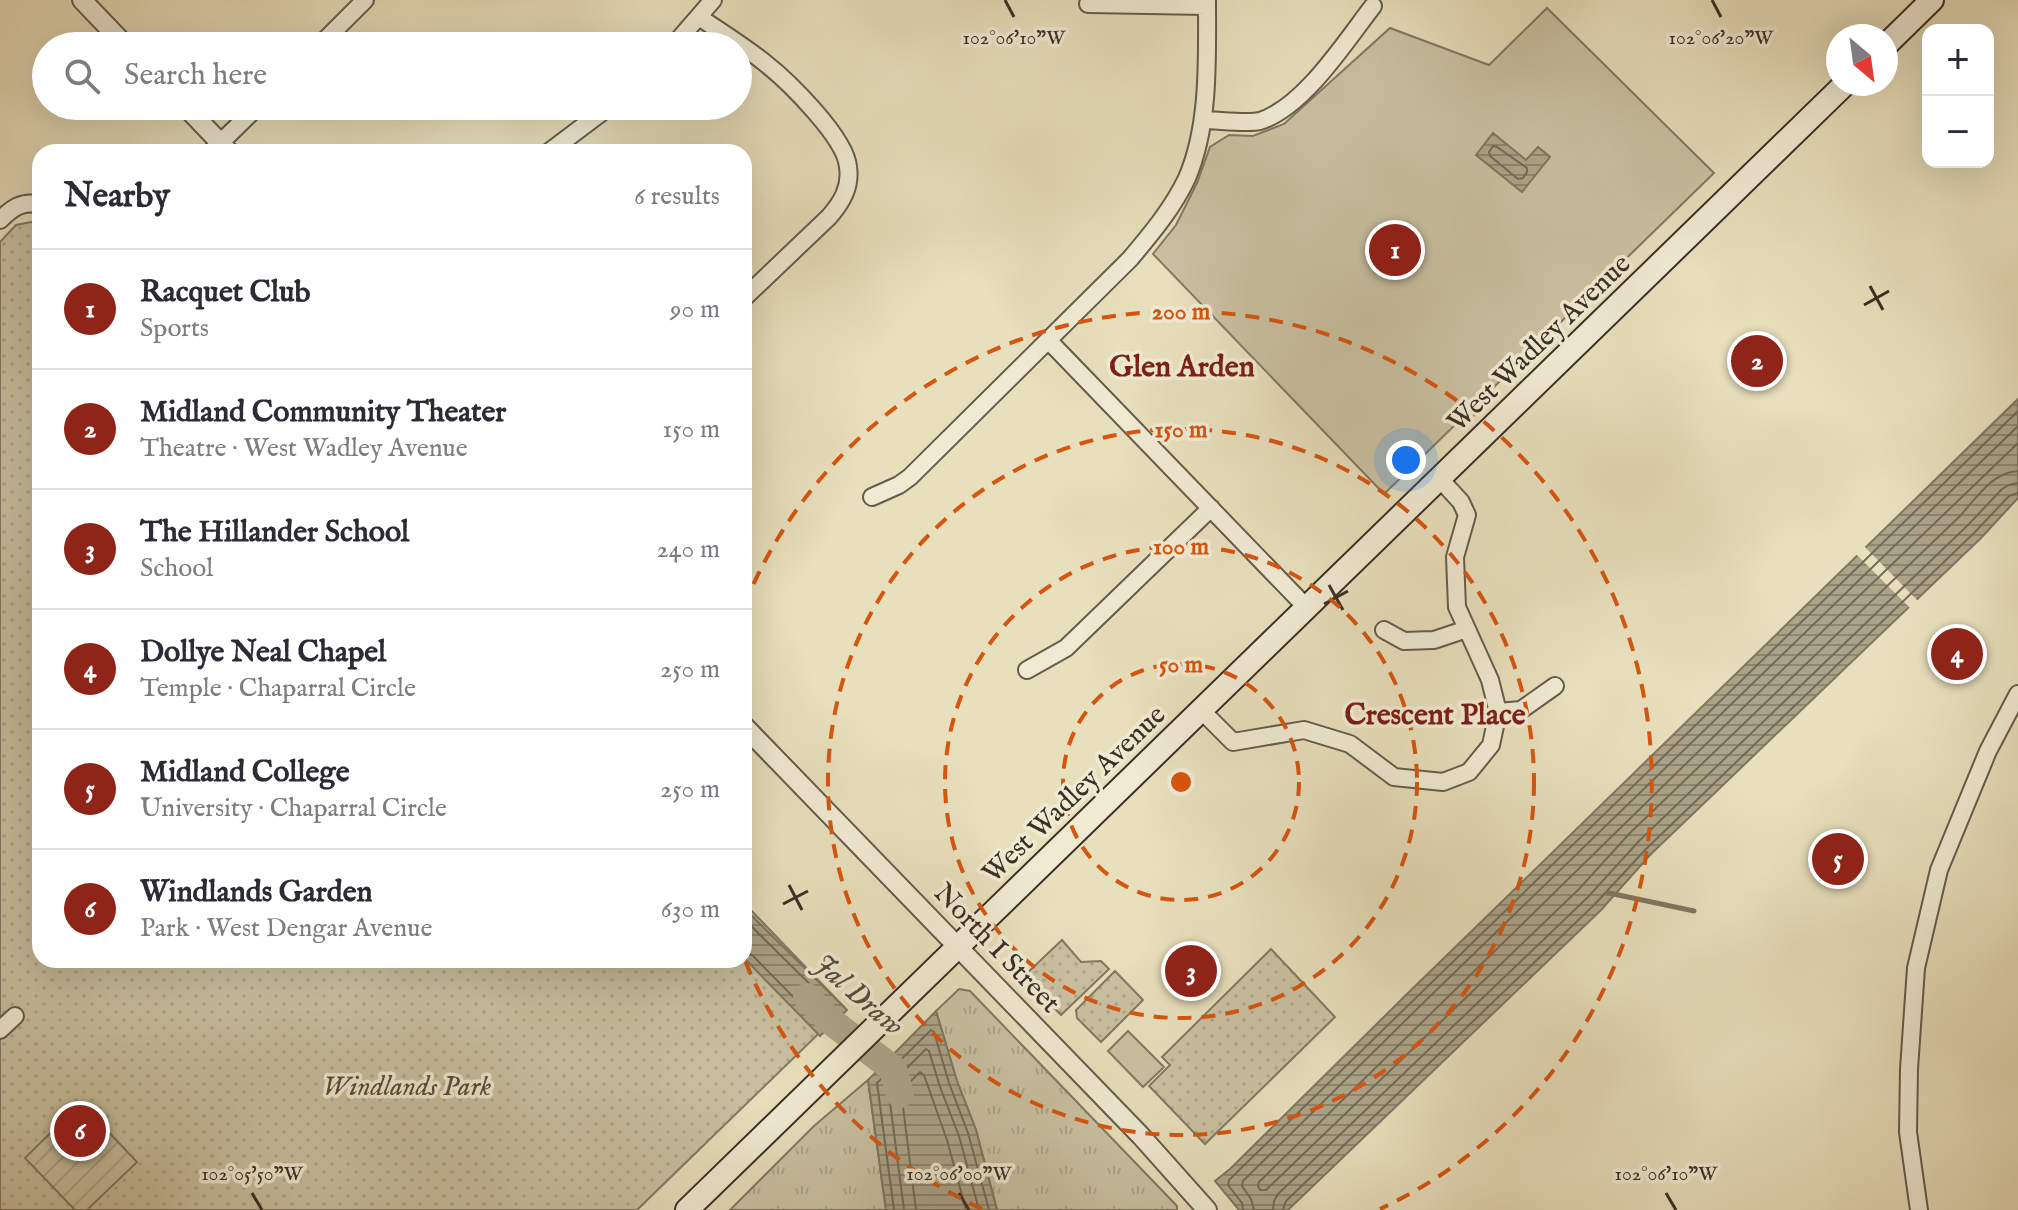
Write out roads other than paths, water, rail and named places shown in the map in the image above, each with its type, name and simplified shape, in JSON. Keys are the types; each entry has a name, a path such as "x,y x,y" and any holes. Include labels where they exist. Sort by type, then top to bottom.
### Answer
{"main road":[{"path":"1898,33 1932,0"},
{"name":"West Wadley Avenue","path":"687,1210 1833,96"}],"street":[{"path":"82,0 113,32"},
{"path":"333,32 365,0"},
{"path":"686,32 713,0"},
{"path":"872,497 910,477 1049,341 1130,259 1186,180 1203,120 1207,3 1088,4"},
{"path":"1203,120 1258,122 1291,104 1326,67 1373,6"},
{"path":"699,17 720,32"},
{"path":"752,54 777,73 830,131 844,150 849,177 841,203 752,290"},
{"path":"196,120 216,144"},
{"path":"224,144 246,120"},
{"path":"560,144 591,120"},
{"path":"0,220 15,207 32,204"},
{"path":"1049,341 1307,608"},
{"path":"1201,710 1233,742 1304,730 1350,744 1394,777 1443,782 1469,772 1491,745 1498,712 1490,680 1457,607 1455,557 1467,515 1461,502 1440,479"},
{"path":"1027,670 1066,648 1211,508"},
{"path":"1384,630 1404,641 1434,640 1467,629"},
{"path":"1498,712 1521,710 1555,686"},
{"path":"1919,1210 1908,1132 1916,968 1939,870 1995,736 2018,694"},
{"name":"North I Street","path":"752,734 1141,1136 1207,1210"},
{"path":"0,1030 15,1016"}],"water":[{"path":"1493,133 1526,160 1538,147 1550,157 1522,192 1476,155"},
{"path":"2018,399 2018,498 1981,538 1651,854 1601,910 1288,1210 1239,1210 1215,1181"},
{"path":"752,916 847,1010 820,1036 752,966"},
{"path":"936,1011 976,1130 997,1210 886,1210 868,1080"}],"waterway":[{"path":"1609,893 1694,911"},
{"name":"Jal Draw","path":"807,997 828,1019 893,1069 900,1094"}],"place":[{"name":"Racquet Club","path":"1395,250"},
{"name":"Midland Community Theater","path":"1757,361"},
{"name":"Dollye Neal Chapel","path":"1957,654"},
{"name":"Midland College","path":"1838,859"},
{"name":"The Hillander School","path":"1191,971"},
{"name":"Windlands Garden","path":"80,1131"}],"district":[{"name":"Glen Arden","path":"1182,366"},
{"name":"Crescent Place","path":"1435,714"}],"park label":[{"name":"Windlands Park","path":"407,1085"}]}
